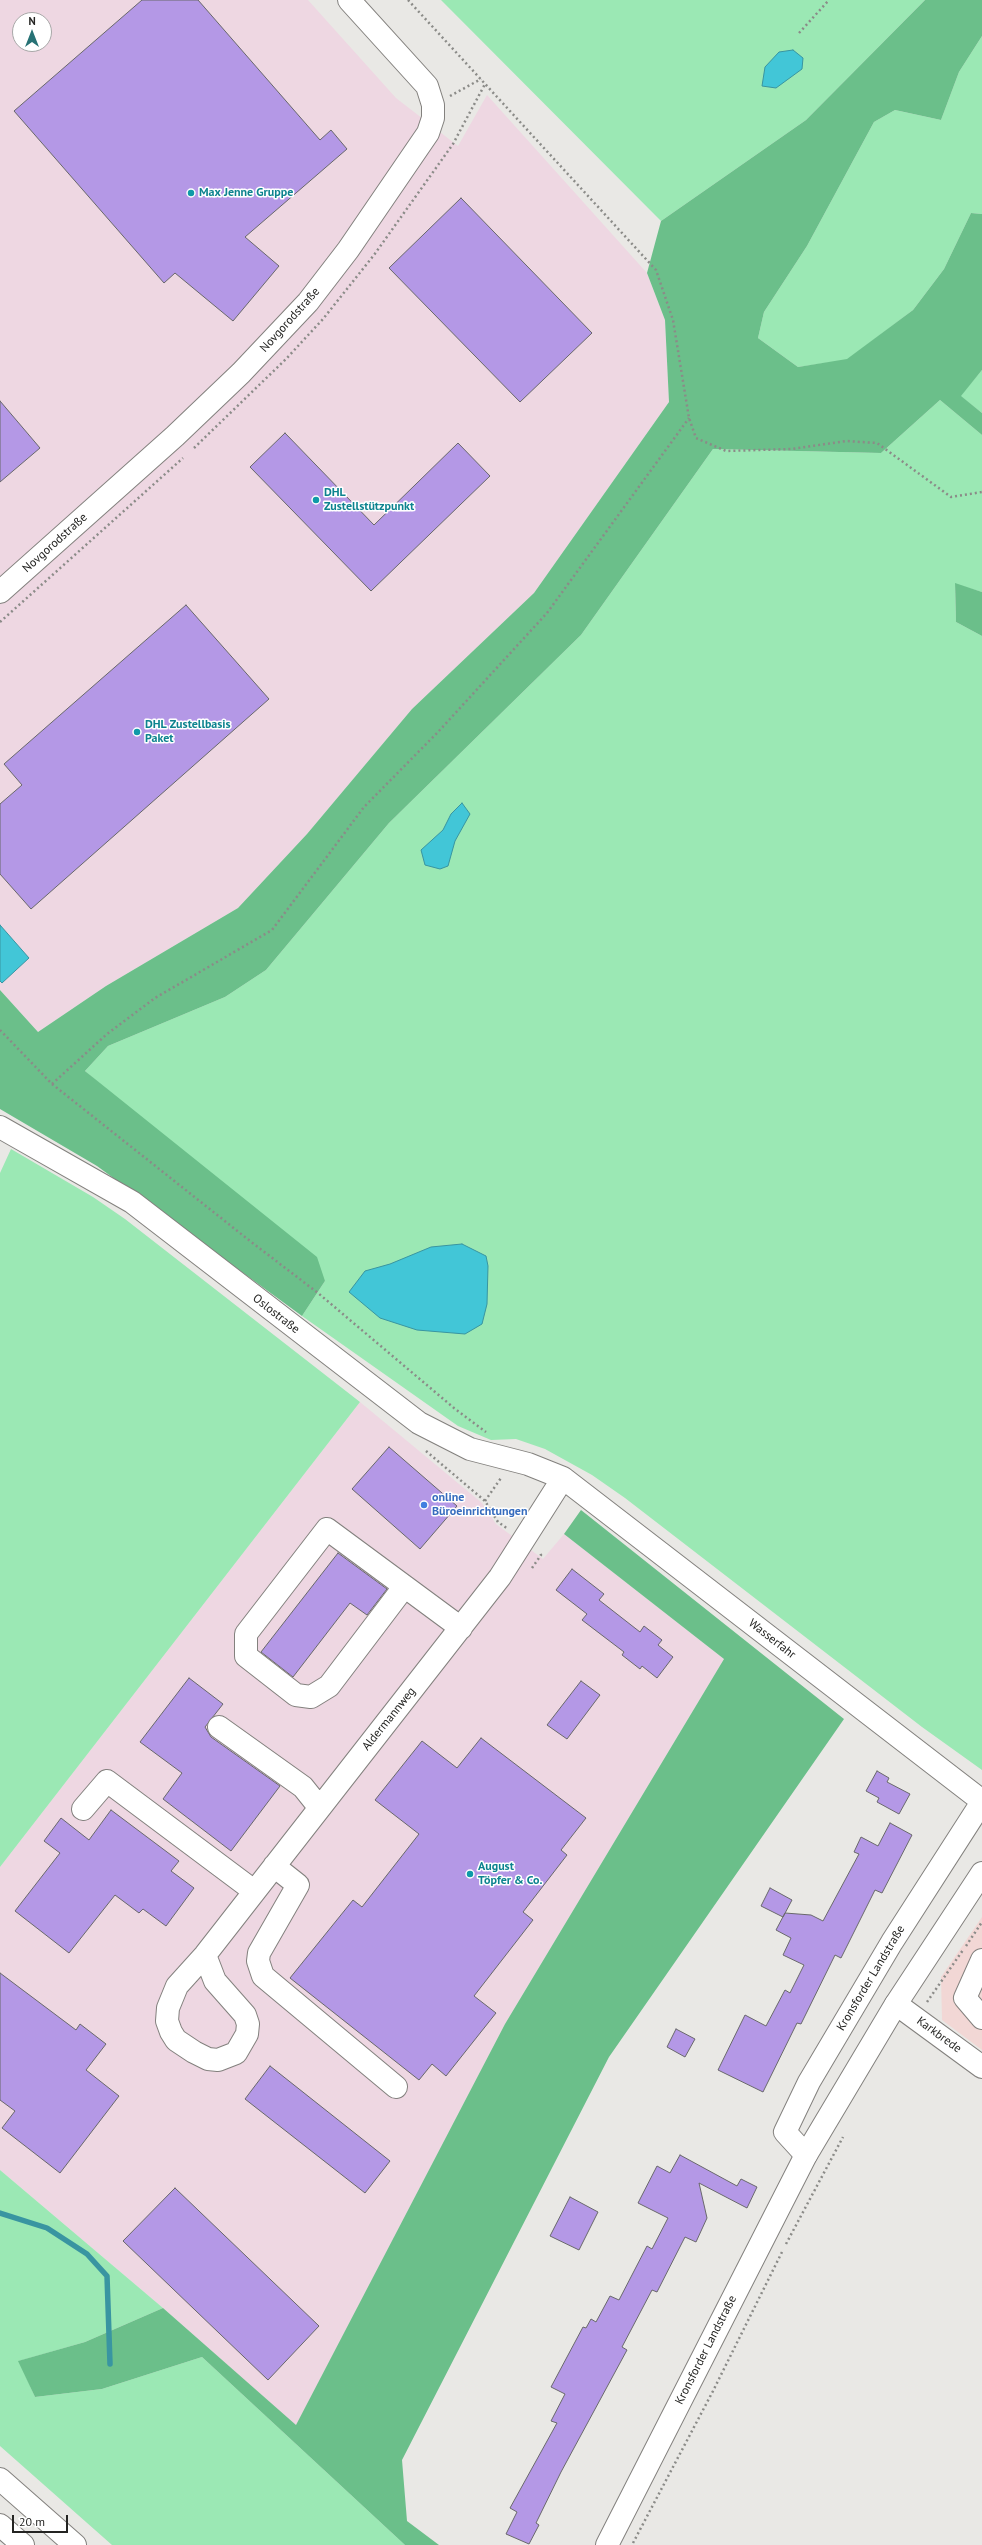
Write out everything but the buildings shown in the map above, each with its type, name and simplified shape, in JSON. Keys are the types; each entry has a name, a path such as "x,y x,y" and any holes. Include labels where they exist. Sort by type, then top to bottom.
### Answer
{"main road":[{"name":"Novgorodstraße","path":"0,592 175,436 241,373 308,302 348,250 428,133 433,118 433,105 427,86 349,0"},
{"name":"Oslostraße","path":"0,1127 132,1202 419,1423 470,1449 510,1459 563,1478"},
{"name":"Aldermannweg","path":"205,1955 215,1981 245,2015 248,2024 247,2034 236,2053 218,2060 208,2059 184,2046 171,2032 167,2021 168,2008 177,1986 205,1955 500,1577 563,1478"},
{"name":"Wasserfahr","path":"563,1478 982,1802"},
{"path":"404,1587 329,1686 311,1697 296,1695 246,1656 246,1634 327,1529 460,1628"},
{"path":"219,1727 303,1788 319,1807"},
{"path":"83,1809 107,1781 254,1891"},
{"name":"Kronsforder Landstraße","path":"806,2155 785,2132 808,2082 892,1942 982,1802"},
{"path":"274,1866 298,1885 258,1953 258,1961 263,1976 396,2087"},
{"name":"Kronsforder Landstraße","path":"607,2545 806,2155 896,2004 982,1873"},
{"path":"982,1960 964,1998 982,2018"},
{"name":"Karkbrede","path":"896,2004 981,2064"},
{"path":"0,2479 75,2545"},
{"path":"0,2525 23,2545"}],"path":[{"path":"408,0 656,270 673,320 689,418 696,438 726,451 792,449 846,441 877,444 952,497 982,492"},
{"path":"799,33 829,0"},
{"path":"433,105 481,79"},
{"path":"52,1084 107,1034 155,998 272,930 364,807 438,732 547,613 689,418"},
{"path":"0,1030 52,1084 318,1293 454,1408 489,1433"},
{"path":"485,1501 499,1482 510,1459"},
{"path":"915,2018 982,1922"},
{"path":"632,2545 846,2130"}],"shaded area":[{"path":"0,0 308,0 396,98 458,146 487,95 647,273 665,320 669,402 534,593 412,709 307,834 238,908 106,986 38,1032 0,990"},
{"path":"360,1402 482,1503 496,1524 543,1559 564,1534 724,1659 505,2024 296,2426 163,2308 0,2170 0,1867"},
{"path":"982,1917 982,2050 942,2020 941,1977"}],"green space":[{"path":"441,0 925,0 806,120 661,221"},
{"path":"925,0 982,0 982,36 959,72 941,120 895,110 874,122 807,246 764,312 758,338 798,367 847,359 913,310 944,269 971,213 982,214 982,370 961,396 982,413 982,435 940,400 881,453 713,449 581,635 389,823 266,970 225,997 108,1046 85,1071 317,1257 325,1281 302,1316 97,1166 0,1109 0,990 38,1032 106,986 238,908 307,834 412,709 534,593 669,402 665,320 647,273 661,221 806,120"},
{"path":"982,36 982,214 971,213 944,269 913,310 847,360 798,367 758,338 764,312 807,246 874,122 895,110 941,120 959,72"},
{"path":"982,370 982,413 960,396"},
{"path":"940,400 982,435 982,592 955,584 956,622 982,636 982,1770 922,1727 625,1498 592,1475 545,1449 516,1439 491,1440 458,1426 302,1316 325,1281 85,1071 108,1046 225,997 266,970 389,823 581,635 713,449 881,453"},
{"path":"955,583 982,592 982,636 956,622"},
{"path":"11,1149 93,1197 125,1219 360,1402 0,1867 0,1173"},
{"path":"581,1510 844,1719 609,2057 402,2460 407,2521 439,2545 405,2545 202,2357 102,2389 35,2397 18,2361 85,2342 163,2308 296,2425 505,2024 724,1659 564,1534"},
{"path":"0,2170 163,2308 85,2342 19,2361 35,2397 102,2389 202,2357 405,2545 112,2545 0,2446"}],"water":[{"path":"793,50 803,58 802,69 776,88 762,86 765,67 779,52"},
{"path":"462,803 470,814 455,841 448,866 440,869 425,865 421,850 443,830 451,814"},
{"path":"0,925 29,958 2,983 0,981"},
{"path":"462,1244 486,1256 488,1266 487,1304 482,1324 465,1334 417,1330 380,1318 349,1292 365,1271 390,1264 431,1247"}],"waterway":[{"path":"0,2213 47,2228 87,2254 107,2276 110,2364"}],"place":[{"name":"Max Jenne Gruppe","path":"191,193"},
{"name":"DHL Zustellstützpunkt","path":"316,500"},
{"name":"DHL Zustellbasis Paket","path":"137,732"},
{"name":"online Büroeinrichtungen","path":"424,1505"},
{"name":"August Töpfer & Co.","path":"470,1874"}]}
